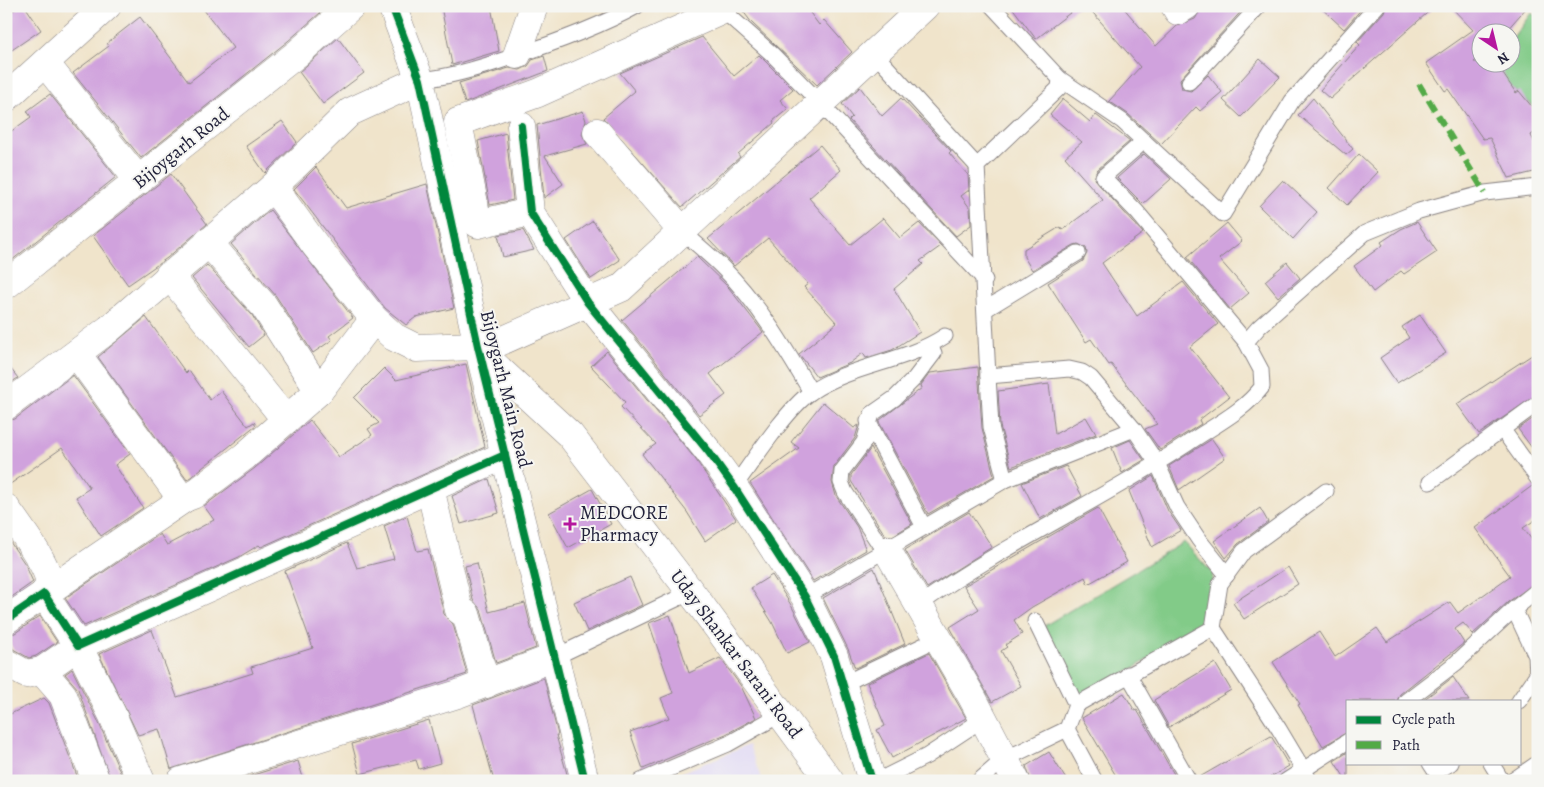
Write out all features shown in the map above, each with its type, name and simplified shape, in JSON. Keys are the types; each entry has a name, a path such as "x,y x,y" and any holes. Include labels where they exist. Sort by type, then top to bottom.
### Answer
{"street":[{"path":"9,89 45,63 107,6"},
{"name":"Bijoygarh Road","path":"6,285 298,53 351,6"},
{"name":"Bijoygarh Main Road","path":"392,6 420,80 479,348 585,781"},
{"path":"517,55 534,6"},
{"path":"273,187 315,246 374,319 394,336 416,348 479,348 621,288 924,6"},
{"path":"1175,6 1178,11 1186,6"},
{"path":"530,212 478,224 458,122 538,93 720,8"},
{"path":"45,63 139,181"},
{"path":"6,406 77,354 273,187 350,112 420,80"},
{"path":"521,126 530,212 588,303 708,451 734,487 804,598 834,656 872,781"},
{"path":"596,132 683,232"},
{"path":"208,242 264,306 319,391"},
{"path":"170,275 286,420"},
{"path":"6,620 185,498 193,495 245,456 319,391 374,319"},
{"name":"Uday Shankar Sarani Road","path":"479,348 570,435 691,592 830,781"},
{"path":"77,354 179,495 185,498"},
{"path":"6,663 26,674 42,671 78,646 505,455"},
{"path":"430,488 459,610 466,614 486,684"},
{"path":"6,508 36,552 48,575 49,584 44,594"},
{"path":"886,550 920,604 1009,770"},
{"path":"44,594 78,646 112,714 141,781"},
{"path":"181,781 458,694 555,657"},
{"path":"42,671 63,695 96,781"}],"lane":[{"path":"420,80 444,78 517,55 558,41 637,6"},
{"path":"992,6 1060,79 1122,121 1223,214 1292,102 1377,6"},
{"path":"1190,82 1259,6"},
{"path":"720,8 772,54 820,103 985,280"},
{"path":"874,53 977,166 985,280 991,427 1005,480"},
{"path":"977,166 1059,88 1060,79"},
{"path":"920,604 990,558 1157,464 1250,402 1262,387 1261,370 1246,342 1137,212 1103,177 1144,141"},
{"path":"1246,342 1260,327 1365,233 1419,211 1485,193 1538,187"},
{"path":"683,232 723,268 753,302 783,343 811,392"},
{"path":"986,309 1078,253"},
{"path":"734,487 793,410 811,392 836,379 914,353 945,336"},
{"path":"886,550 845,492 841,482 842,471 864,442 868,422 872,414 895,398 915,378 934,353"},
{"path":"988,376 1069,369 1082,372 1091,378 1134,429 1157,464 1177,507 1199,540 1226,574"},
{"path":"1430,482 1538,403"},
{"path":"868,422 924,527"},
{"path":"804,598 1005,480 1134,429"},
{"path":"1502,430 1538,479"},
{"path":"1307,776 1279,729 1213,628 1220,584 1244,551 1326,491"},
{"path":"1407,700 1456,663 1514,609 1538,590"},
{"path":"555,657 691,592"},
{"path":"1514,609 1537,656 1537,675 1520,700"},
{"path":"1035,621 1076,705"},
{"path":"979,781 1009,770 1067,729 1076,705 1128,674 1213,628"},
{"path":"843,684 939,638"},
{"path":"1128,674 1188,781"},
{"path":"641,781 728,744 781,714"},
{"path":"877,781 927,756 983,719"},
{"path":"1067,729 1096,781"},
{"path":"1286,781 1307,776 1346,743"},
{"path":"1512,781 1538,763"},
{"path":"1435,772 1449,764"},
{"path":"1492,764 1502,781"}],"shaded area":[{"path":"749,745 762,781 662,781 666,779"}],"green space":[{"path":"1531,13 1538,17 1538,110 1493,72 1522,72 1522,26"},
{"path":"1184,542 1213,574 1206,624 1081,700 1044,626"}],"building":[{"path":"20,6 25,6 41,30 6,54 6,15"},
{"path":"201,6 315,6 320,13 288,41 141,158 73,73 109,46 107,43 140,17 189,82 233,48"},
{"path":"441,6 491,6 499,51 452,65"},
{"path":"739,6 805,6 819,25 824,20 852,52 817,85 752,23"},
{"path":"1011,6 1079,6 1036,39"},
{"path":"1087,6 1122,6 1156,46 1177,26 1195,19 1203,6 1246,6 1180,79 1182,89 1191,91 1208,75 1222,92 1200,111 1196,107 1161,144 1128,114 1109,101 1140,67"},
{"path":"1319,6 1364,6 1344,29"},
{"path":"1386,6 1435,6 1330,99 1320,90 1360,45 1357,42 1384,12"},
{"path":"1450,6 1528,6 1514,22 1472,22 1472,29"},
{"path":"1472,31 1472,72 1502,72 1516,93 1519,91 1538,114 1538,130 1531,135 1538,150 1538,171 1509,178 1490,138 1483,139 1448,89 1445,91 1426,63"},
{"path":"702,37 734,76 759,55 793,89 780,100 788,109 738,154 740,157 682,207 603,118 635,91 620,73"},
{"path":"338,38 364,73 323,104 299,72"},
{"path":"544,56 548,71 465,103 459,83 509,68 520,70 528,66 532,60"},
{"path":"1260,59 1280,77 1241,117 1223,100"},
{"path":"860,87 882,116 901,98 951,151 949,153 968,175 969,190 961,196 970,208 971,225 956,236 849,120 852,117 842,104"},
{"path":"50,94 116,177 6,265 6,135 31,117 27,111"},
{"path":"1313,98 1353,149 1346,155 1298,115"},
{"path":"1063,99 1090,122 1096,115 1130,141 1097,170 1094,179 1143,233 1102,263 1137,316 1183,282 1218,324 1190,347 1229,397 1199,420 1201,424 1160,450 1145,429 1157,424 1111,364 1109,365 1091,339 1086,342 1048,283 1083,261 1087,253 1086,248 1078,244 1074,245 1032,270 1024,257 1024,249 1060,227 1062,230 1103,200 1065,157 1082,142 1050,115"},
{"path":"583,111 586,121 582,134 587,144 545,156 563,184 544,198 537,125"},
{"path":"282,121 297,142 265,173 246,146"},
{"path":"506,133 513,200 490,205 478,141"},
{"path":"820,145 841,170 809,198 850,245 883,218 900,238 919,223 941,246 920,261 923,264 894,289 920,332 892,350 866,358 863,353 850,363 817,377 799,354 837,323 804,287 808,284 768,238 734,266 708,239"},
{"path":"1144,154 1171,179 1143,204 1117,178"},
{"path":"1359,154 1378,172 1347,205 1329,188"},
{"path":"316,167 346,208 427,184 454,308 416,317 406,325 385,308 294,189"},
{"path":"171,174 207,224 167,258 128,285 93,236"},
{"path":"1283,180 1317,212 1293,239 1259,206"},
{"path":"270,210 353,318 329,336 332,340 313,353 276,296 231,244"},
{"path":"593,221 620,260 591,279 566,240"},
{"path":"1417,222 1437,252 1404,274 1401,271 1373,292 1354,266 1383,245 1381,242 1401,229"},
{"path":"1227,223 1242,241 1219,259 1249,293 1230,309 1187,257"},
{"path":"523,230 534,250 503,257 498,235"},
{"path":"697,257 729,288 763,332 710,374 726,395 699,415 622,320"},
{"path":"1287,262 1300,278 1278,297 1265,281"},
{"path":"207,265 252,315 264,335 249,347 192,278"},
{"path":"1420,315 1446,353 1397,383 1380,358 1409,338 1402,327"},
{"path":"146,317 186,373 189,370 210,400 221,391 248,426 254,422 256,425 187,480 98,357"},
{"path":"607,351 696,460 736,519 705,541 687,512 642,454 656,444 621,407 625,402 591,366"},
{"path":"1538,351 1538,394 1479,434 1457,404"},
{"path":"6,363 18,378 6,386"},
{"path":"466,364 485,447 261,547 259,545 239,557 84,626 65,598 160,534 167,545 214,520 204,506 255,468 310,420 339,457 372,435 368,429 379,423 354,398 384,368 396,380"},
{"path":"978,367 982,428 994,476 928,514 879,422 922,388 921,385 930,373"},
{"path":"73,375 130,454 115,465 143,508 101,536 76,497 90,488 62,448 6,487 6,421 15,419"},
{"path":"1049,384 1055,434 1086,417 1096,434 1011,467 1000,426 998,391"},
{"path":"823,402 854,428 859,425 855,438 834,466 832,482 836,496 857,527 866,550 813,581 750,483 799,448 791,442"},
{"path":"1538,415 1538,456 1518,429"},
{"path":"1212,439 1225,458 1179,490 1169,466"},
{"path":"1130,440 1144,460 1122,473 1112,448"},
{"path":"871,448 912,524 892,536 885,535 851,481 851,475"},
{"path":"1066,466 1082,496 1040,519 1022,483"},
{"path":"1153,476 1168,511 1181,530 1152,547 1129,491"},
{"path":"489,479 499,513 461,524 452,496"},
{"path":"1532,486 1538,488 1538,518 1523,528 1538,548 1538,581 1508,602 1473,634 1463,623 1455,629 1464,643 1400,694 1397,700 1346,700 1346,733 1323,746 1298,705 1300,704 1273,662 1319,632 1335,657 1377,628 1387,642 1450,602 1458,613 1510,576 1475,528"},
{"path":"592,489 611,524 568,548 549,513"},
{"path":"1098,508 1127,562 1088,584 1085,577 1032,607 1014,620 1022,634 1005,645 1007,647 1001,651 1021,686 992,702 950,627 979,609 964,586"},
{"path":"1260,508 1268,522 1238,544 1226,558 1214,541"},
{"path":"969,512 992,547 927,588 905,550"},
{"path":"407,516 417,551 428,549 444,614 453,624 467,674 171,769 159,729 138,735 99,654 152,630 177,697 253,673 251,667 313,648 285,571 347,543 357,568 394,559 384,526"},
{"path":"6,536 25,564 33,582 6,601"},
{"path":"477,563 489,612 525,603 536,648 496,663 481,610 473,600 465,566"},
{"path":"1288,567 1298,584 1244,619 1233,603"},
{"path":"874,568 905,644 855,668 848,649 823,598"},
{"path":"772,575 791,605 810,642 787,653 772,622 751,588"},
{"path":"630,577 642,605 587,631 574,602"},
{"path":"670,615 689,673 720,658 741,686 756,718 726,734 643,769 630,732 669,718 661,698 673,693 649,623"},
{"path":"40,616 57,642 36,656 29,658 13,649 6,635 15,633"},
{"path":"929,653 966,718 892,758 877,730 885,726 867,683"},
{"path":"1215,663 1231,690 1169,727 1154,700"},
{"path":"72,669 98,721 124,781 111,781 78,689 65,674"},
{"path":"1453,677 1468,700 1423,700"},
{"path":"544,678 558,735 556,735 569,781 494,781 473,705"},
{"path":"1124,693 1135,711 1137,710 1175,776 1167,781 1119,781 1082,718"},
{"path":"44,698 49,703 79,781 6,781 6,716"},
{"path":"429,720 440,763 419,769 416,760 360,774 352,744"},
{"path":"1271,736 1289,766 1264,781 1198,781 1198,778"},
{"path":"1049,752 1067,781 1031,781 1026,766"},
{"path":"1346,753 1348,781 1347,781 1334,761"},
{"path":"298,761 304,781 234,781"}],"marked path":[{"path":"1419,84 1485,193"}],"cycle path":[{"path":"392,6 420,80 478,346 585,781"},
{"path":"521,126 530,212 588,303 708,451 734,487 805,597 834,656 872,781"},
{"path":"6,620 44,594 78,646 505,455"}],"place":[{"name":"MEDCORE Pharmacy","path":"570,524"}]}
